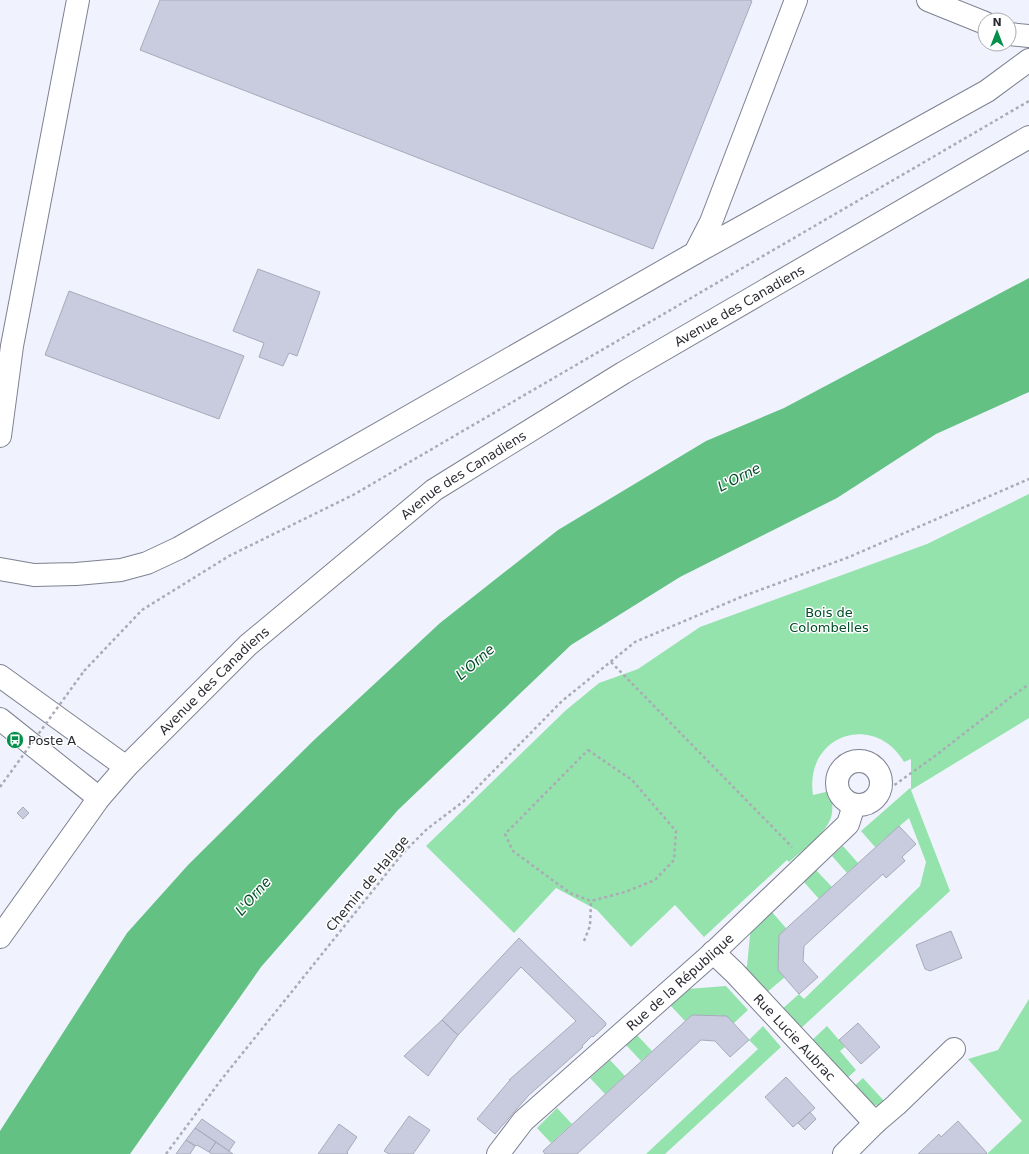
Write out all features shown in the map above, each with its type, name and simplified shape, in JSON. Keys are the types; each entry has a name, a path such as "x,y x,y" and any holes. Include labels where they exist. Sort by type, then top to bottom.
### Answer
{"street":[{"path":"0,436 6,343 78,0"},
{"path":"695,253 711,222 796,0"},
{"path":"928,0 977,20"},
{"path":"1017,35 1029,36"},
{"path":"0,569 34,575 76,574 122,570 147,563 179,548 695,253 988,91 1029,60"},
{"name":"Avenue des Canadiens","path":"0,937 99,798 126,767 248,645 434,490 623,373 1029,137"},
{"path":"0,676 126,767"},
{"path":"0,719 99,798"},
{"name":"Rue de la République","path":"498,1154 523,1121 713,952 848,824 864,802"},
{"name":"Rue Lucie Aubrac","path":"713,952 735,973 876,1123"},
{"path":"844,1154 954,1049"}],"path":[{"path":"0,787 84,671 142,610 229,556 353,495 1029,101"},
{"name":"Chemin de Halage","path":"166,1154 221,1080 403,853 427,829 464,801 562,701 635,642 741,597 849,557 1029,478"},
{"path":"611,662 808,863"},
{"path":"864,802 935,756 1029,684"},
{"path":"588,750 632,780 676,831 674,860 655,880 625,892 591,901 570,893 513,851 505,834 588,750"},
{"path":"584,941 590,926 591,901"}],"green space":[{"name":"Bois de Colombelles","path":"1029,494 1029,718 911,790 950,891 799,1030 781,1010 799,994 804,999 920,886 926,862 909,818 875,847 861,831 910,788 911,789 911,759 904,762 891,746 876,737 860,734 844,737 830,745 819,757 813,774 813,795 830,791 832,813 826,827 808,846 789,862 787,860 704,937 675,905 631,947 597,910 556,888 514,933 426,846 565,711 599,683 638,669 700,627 927,544"},
{"path":"843,846 858,863 847,873 832,856"},
{"path":"816,870 832,887 819,899 803,881"},
{"path":"771,911 786,928 779,952 778,970 785,977 765,994 744,969 747,966 752,929"},
{"path":"726,986 748,1010 733,1024 727,1016 692,1015 685,1021 670,1005 687,989"},
{"path":"1029,999 1029,1154 987,1154 1022,1121 968,1059 998,1050"},
{"path":"763,1026 781,1047 665,1154 646,1154 758,1049 749,1040"},
{"path":"827,1026 845,1047 840,1051 856,1070 845,1080 810,1042"},
{"path":"637,1035 652,1051 641,1061 626,1045"},
{"path":"610,1060 625,1076 605,1094 590,1078"},
{"path":"863,1078 886,1103 880,1106 870,1104 852,1088"},
{"path":"557,1108 572,1124 551,1143 537,1128"}],"water":[{"name":"L'Orne","path":"1029,278 1029,392 936,434 837,498 680,577 571,645 398,810 261,967 130,1154 0,1154 0,1131 127,933 188,865 313,741 440,623 558,530 706,441 784,408"}],"building":[{"path":"160,0 752,1 653,249 140,50"},
{"path":"258,269 320,292 297,356 289,353 283,366 259,357 264,343 233,331"},
{"path":"69,291 244,356 219,419 45,355"},
{"path":"23,807 29,813 23,819 17,813"},
{"path":"899,826 916,844 902,857 905,861 886,878 883,874 804,946 803,961 818,977 799,994 778,970 779,935"},
{"path":"951,931 962,958 930,971 925,969 916,945"},
{"path":"519,938 606,1024 582,1046 583,1047 529,1095 495,1134 477,1119 509,1080 576,1021 521,967 458,1035 442,1020"},
{"path":"692,1015 727,1016 749,1040 730,1057 715,1041 701,1040 577,1154 545,1154 543,1151"},
{"path":"442,1020 458,1035 428,1076 404,1056"},
{"path":"858,1023 880,1047 861,1064 839,1040"},
{"path":"786,1077 815,1108 793,1127 765,1097"},
{"path":"810,1112 816,1119 805,1130 798,1123"},
{"path":"409,1116 430,1130 413,1154 389,1154 384,1151"},
{"path":"202,1119 235,1142 229,1151 195,1128"},
{"path":"958,1121 987,1153 986,1154 918,1154 939,1134 941,1137"},
{"path":"339,1124 357,1137 347,1152 348,1153 318,1154"},
{"path":"195,1128 216,1142 209,1152 186,1140"},
{"path":"186,1140 195,1146 190,1154 176,1154"},
{"path":"216,1142 233,1154 212,1154 209,1152"}],"place":[{"name":"Poste A","path":"15,740"}]}
